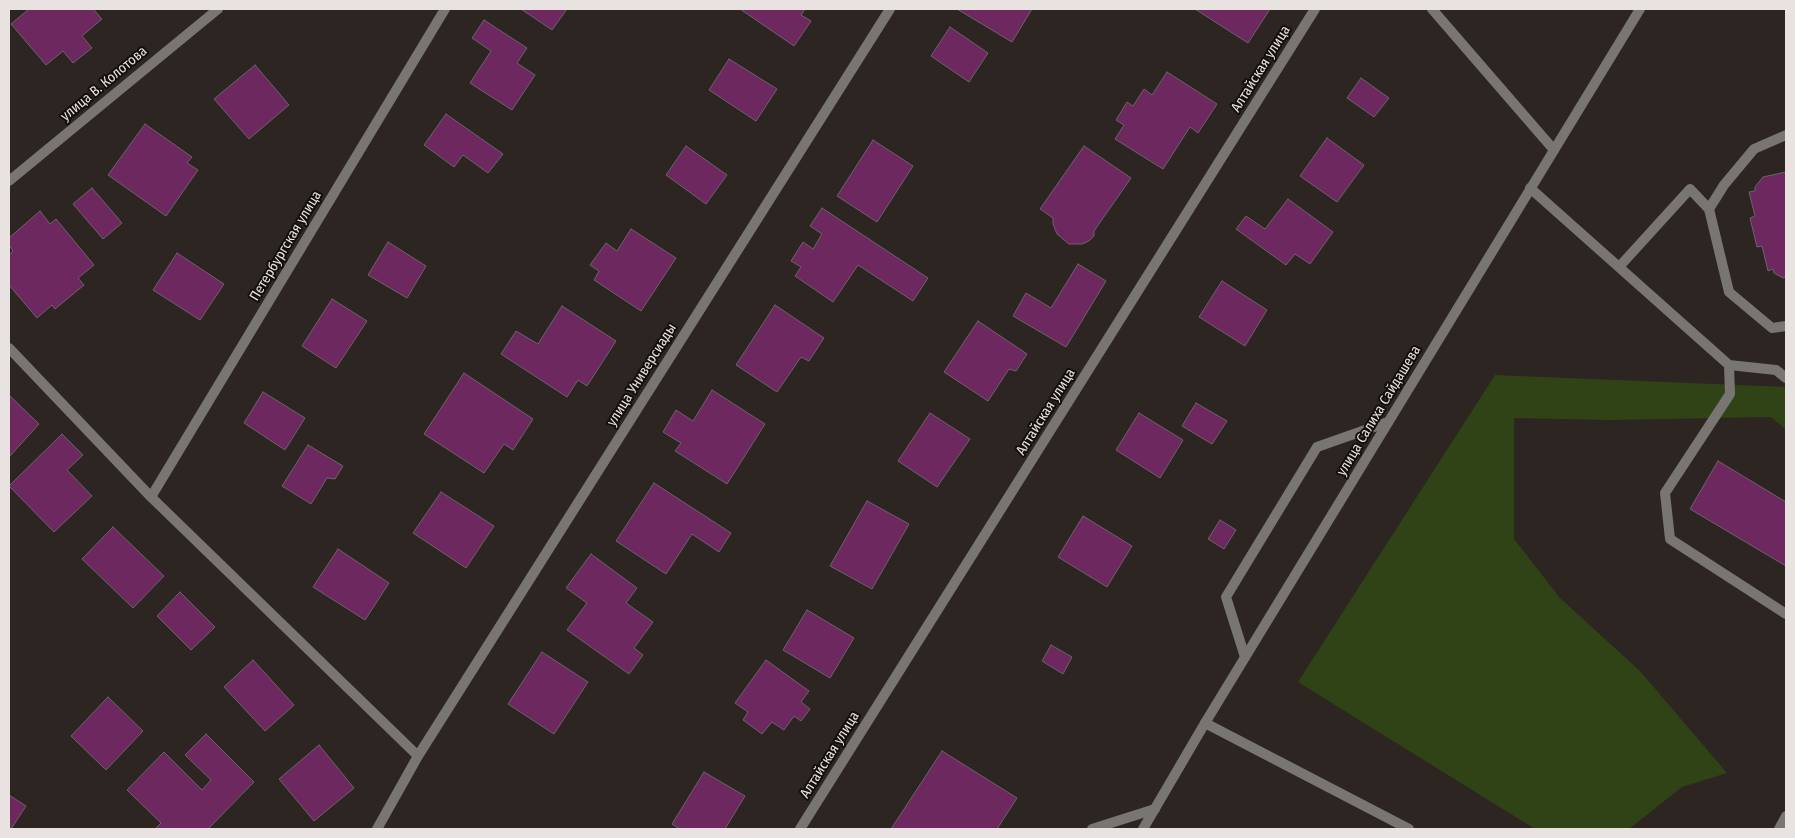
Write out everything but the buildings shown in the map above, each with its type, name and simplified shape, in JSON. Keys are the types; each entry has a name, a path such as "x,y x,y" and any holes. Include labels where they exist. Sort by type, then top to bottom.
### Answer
{"street":[{"name":"улица В. Колотова","path":"9,181 218,9"},
{"name":"Петербургская улица","path":"150,497 445,9"},
{"name":"улица Универсиады","path":"377,829 418,756 890,9"},
{"name":"Алтайская улица","path":"800,829 1315,9"},
{"path":"1432,9 1554,150"},
{"name":"улица Салиха Сайдашева","path":"1143,829 1245,657 1640,9"},
{"path":"1709,209 1724,185 1754,149 1786,136"},
{"path":"1530,188 1729,365 1776,370 1786,378"},
{"path":"1619,267 1690,189 1709,209 1728,292 1772,328 1786,326"},
{"path":"9,348 150,497 418,756"},
{"path":"1729,365 1730,394 1665,492 1670,540 1786,614"},
{"path":"1245,657 1226,597 1317,447 1388,422"},
{"path":"1205,723 1409,829"},
{"path":"1092,829 1155,809"},
{"path":"1780,829 1786,816"}],"green space":[{"path":"1495,375 1786,387 1786,430 1771,417 1610,420 1514,418 1514,539 1560,598 1640,671 1727,773 1682,787 1629,829 1535,829 1298,682"}]}
